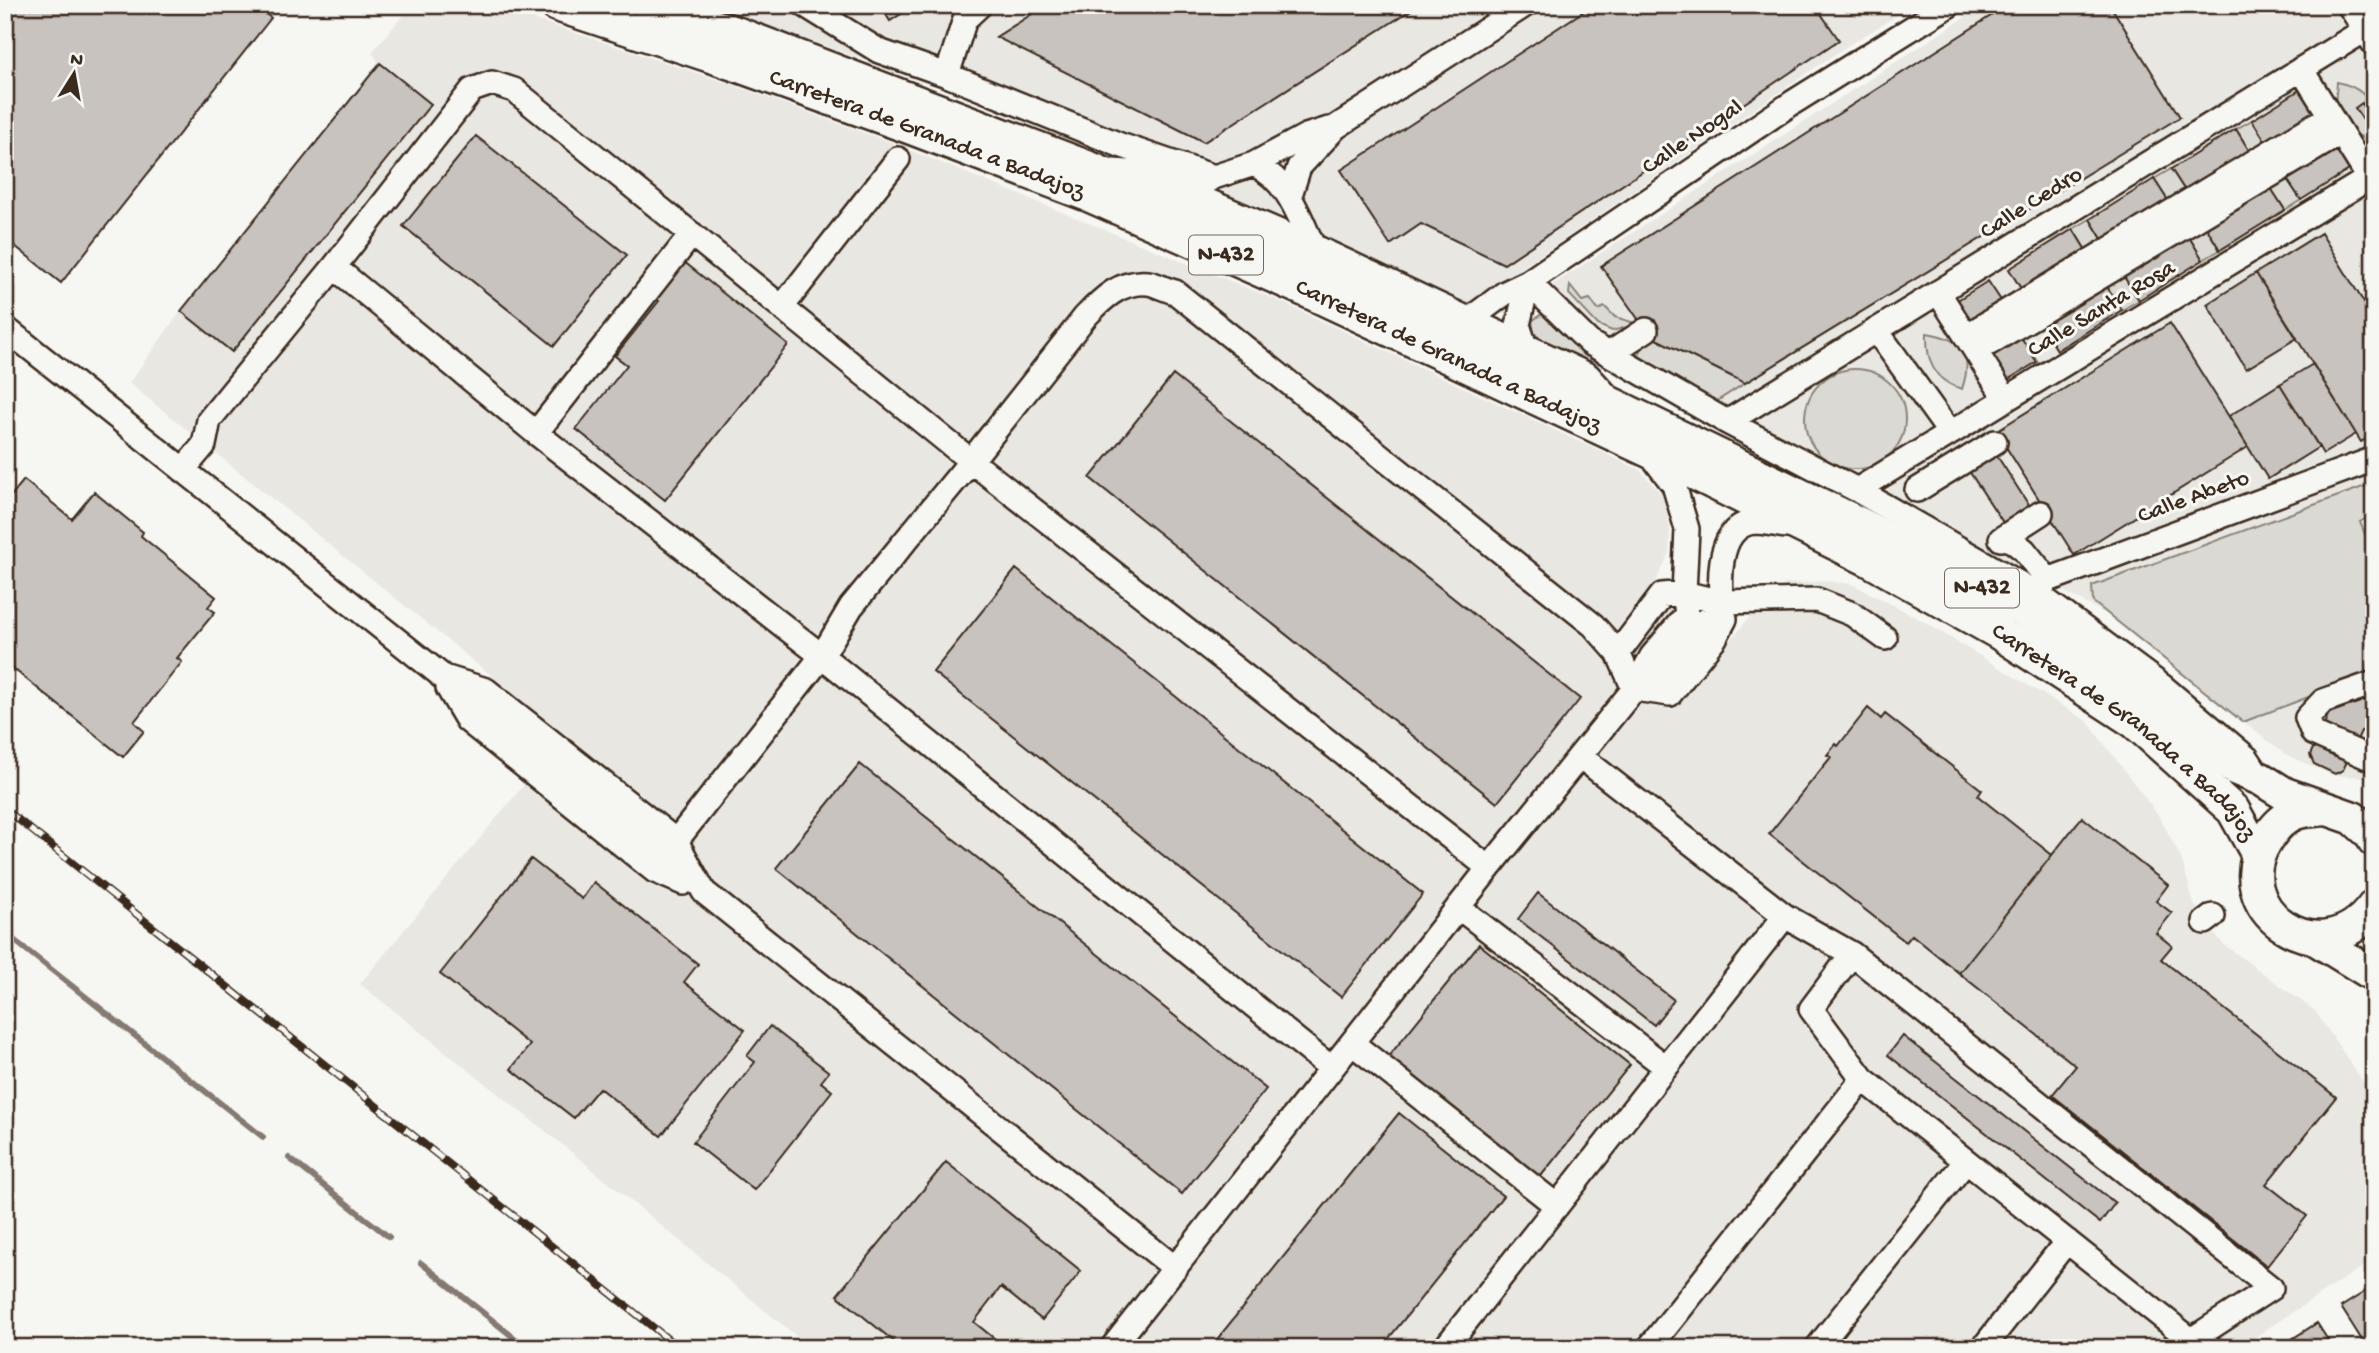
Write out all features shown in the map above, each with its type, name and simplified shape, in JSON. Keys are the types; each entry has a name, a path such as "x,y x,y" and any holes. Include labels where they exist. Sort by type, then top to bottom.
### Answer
{"highway":[{"name":"Carretera de Granada a Badajoz","path":"557,5 717,58 1091,196 1305,289 1647,450 1871,561 1999,633 2135,722 2233,810 2257,853"},
{"name":"Carretera de Granada a Badajoz","path":"648,5 736,33 1092,169 1369,289 1614,405 1862,525 2022,610 2147,700 2234,768 2261,779 2285,794 2325,809"},
{"path":"2325,809 2298,812 2276,824 2257,853 2255,884 2266,911 2286,929 2314,938 2374,975"},
{"name":"N-432","path":"2325,809 2368,826"},
{"path":"2314,938 2344,933 2362,922 2374,906"}],"street":[{"path":"805,5 879,51 947,75 1120,145 1213,177"},
{"path":"947,75 964,19 980,5"},
{"path":"1290,195 1299,167 1336,127 1525,5"},
{"name":"Calle Nogal","path":"1470,319 1792,103 1949,5"},
{"path":"2349,5 2369,37"},
{"name":"Calle Cedro","path":"1727,422 2301,69 2369,37"},
{"path":"2301,69 2371,176"},
{"path":"183,470 204,444 209,420 334,267 472,90 492,83 514,90 971,461 1489,868"},
{"path":"1971,344 2336,125"},
{"path":"1187,191 1213,177 1254,164 1306,136 1336,127"},
{"path":"782,307 898,159"},
{"path":"1254,164 1272,173 1290,195 1312,246"},
{"path":"1092,169 1143,173 1312,246 1588,375 1614,405"},
{"name":"Calle Santa Rosa","path":"1857,490 2371,176"},
{"path":"536,433 692,234"},
{"path":"334,267 536,433 822,656 1331,1068"},
{"path":"1524,343 1518,325 1528,282"},
{"path":"1528,282 1590,343 1727,422 2042,587 2248,758 2261,779"},
{"path":"676,841 822,656 851,607 1085,317 1105,297 1124,286 1147,283 1175,292 1593,625 1622,660 1634,690"},
{"path":"1938,292 2006,399"},
{"path":"5,328 1175,1268"},
{"path":"1609,354 1646,330"},
{"path":"1876,330 1950,433"},
{"path":"1917,490 1994,442"},
{"path":"1112,1348 1458,907 1634,690 1653,656 1686,614 1684,593 1687,529 1674,485 1647,450"},
{"name":"Calle Abeto","path":"2042,587 2374,459"},
{"path":"2041,513 2003,538 2024,551 2042,587"},
{"path":"1634,690 1659,683 1721,601 1722,552 1736,530 1753,522 1804,528"},
{"path":"1622,660 1684,593"},
{"path":"1622,660 1643,621 1662,595 1684,593 1721,601 1817,600 1852,614 1885,638"},
{"path":"1593,625 1643,621"},
{"path":"441,677 486,690 676,841 704,892"},
{"path":"2374,684 2323,701 2307,718 2313,733 2374,760"},
{"path":"1581,757 1785,916 1852,954 2271,1288 2185,1344 2067,1241 1863,1079 1811,1009 1852,954"},
{"path":"1458,907 1666,1068"},
{"path":"1445,1348 1785,916"},
{"path":"1352,1043 1557,1206"},
{"path":"1649,1348 1863,1079"},
{"path":"1816,1348 1966,1161"},
{"path":"1983,1348 2067,1241"}],"shaded area":[{"path":"412,5 490,5 730,84 895,144 1279,301 1640,470 1663,496 1670,526 1669,553 1653,588 1726,646 1769,594 1786,584 1822,581 1852,584 1916,617 2087,721 2160,818 2181,858 2194,904 2205,922 2223,944 2315,1011 2374,1098 2374,1259 2238,1348 811,1348 360,984 565,735 129,383 181,311 380,64 372,52"},
{"path":"706,5 1914,5 1838,52 1513,274 1469,308 1044,122"},
{"path":"1984,5 2374,5 2374,515 2110,616 1635,365 1592,332 1552,285"},
{"path":"2337,82 2357,90 2369,102 2374,119 2372,141 2354,134 2335,104"},
{"path":"2252,120 2269,147 2253,157 2236,129"},
{"path":"2171,169 2189,197 2172,207 2154,179"},
{"path":"2283,173 2301,200 2285,210 2267,182"},
{"path":"2090,219 2107,247 2090,257 2073,229"},
{"path":"2203,222 2220,250 2203,260 2186,232"},
{"path":"2121,272 2139,300 2122,310 2104,282"},
{"path":"1570,286 1582,301 1590,299 1598,310 1605,307 1615,317 1638,324 1612,331 1598,325 1569,294"},
{"path":"1540,315 1548,316 1565,335 1592,356 1589,363 1540,339 1534,333 1532,321"},
{"path":"1927,333 1949,339 1963,350 1967,366 1962,389 1938,375 1930,361"},
{"path":"1650,336 1745,383 1717,401 1670,377 1639,356 1640,349"},
{"path":"1855,369 1883,377 1897,391 1905,419 1897,447 1883,461 1855,469 1827,461 1813,447 1805,419 1813,391 1827,377"},
{"path":"2374,483 2374,514 2360,522 2374,556 2374,672 2243,722 2093,602 2092,586"},
{"path":"2374,672 2374,778 2332,775 2285,754 2243,722"}],"building":[{"path":"5,5 254,5 271,18 61,283 5,238"},
{"path":"880,5 915,5 890,21"},
{"path":"1046,5 1419,5 1204,142 996,37"},
{"path":"1593,5 1815,5 1839,40 1504,264 1421,224 1390,245 1341,170"},
{"path":"2008,5 2110,5 2180,117 1745,383 1650,336 1601,266"},
{"path":"380,63 431,104 232,352 181,311"},
{"path":"2301,89 2318,117 2269,147 2252,120"},
{"path":"2362,103 2372,119 2365,123 2355,108"},
{"path":"2236,129 2253,157 2189,197 2171,169"},
{"path":"476,136 627,255 554,346 403,226"},
{"path":"2332,142 2349,170 2301,200 2283,173"},
{"path":"2154,179 2172,207 2107,247 2090,219"},
{"path":"2267,182 2285,210 2220,250 2203,222"},
{"path":"2374,204 2374,221 2367,209"},
{"path":"2073,229 2090,257 2026,297 2009,269"},
{"path":"2186,232 2203,260 2139,300 2121,272"},
{"path":"2321,233 2374,319 2374,435 2361,442 2256,273"},
{"path":"683,261 788,345 665,500 576,429 627,365 615,356 659,301 654,297"},
{"path":"2256,273 2297,338 2246,369 2207,304"},
{"path":"1988,281 2006,308 1973,328 1956,301"},
{"path":"2104,282 2122,310 2057,350 2040,322"},
{"path":"2170,323 2248,447 2074,555 1996,431"},
{"path":"2019,334 2037,362 2004,382 1987,354"},
{"path":"2313,364 2356,434 2323,454 2280,384"},
{"path":"1173,375 1580,699 1497,803 1090,478"},
{"path":"2280,384 2319,447 2268,479 2229,416"},
{"path":"1992,448 2032,510 2006,527 1965,465"},
{"path":"24,480 72,519 94,492 143,532 141,536 216,597 208,607 215,612 177,658 182,662 134,722 144,731 123,757 5,662 5,503"},
{"path":"1016,569 1423,894 1341,997 933,672"},
{"path":"2374,697 2374,727 2361,731 2343,770 2335,774 2314,764 2310,755 2329,713"},
{"path":"1868,708 1881,719 1885,714 1982,790 1978,796 2052,855 1959,973 1912,935 1906,942 1769,834 1831,757 1827,755 1836,744 1838,746"},
{"path":"860,764 1266,1089 1182,1194 776,868"},
{"path":"2082,817 2168,885 2156,901 2172,913 2156,933 2172,946 2161,959 2336,1097 2266,1184 2307,1216 2267,1266 2052,1095 2076,1066 1959,973"},
{"path":"531,859 582,899 594,882 698,964 684,982 745,1030 661,1136 599,1088 574,1118 511,1069 530,1045 440,974"},
{"path":"1538,893 1674,1000 1654,1025 1518,919"},
{"path":"1479,944 1630,1065 1537,1181 1385,1061"},
{"path":"770,1026 829,1072 821,1082 832,1091 754,1190 693,1142 755,1062 747,1056"},
{"path":"1903,1036 2115,1203 2100,1223 1888,1055"},
{"path":"1399,1113 1503,1196 1381,1348 1210,1348"},
{"path":"946,1162 1081,1271 1042,1320 1001,1287 974,1322 1006,1348 902,1348 837,1295"},
{"path":"2374,1286 2374,1348 2367,1348 2341,1307"},
{"path":"2317,1323 2333,1348 2278,1348"}],"waterway":[{"path":"5,933 263,1137"},
{"path":"289,1158 389,1237"},
{"path":"421,1263 527,1348"}],"railway":[{"path":"5,809 679,1348"}]}
